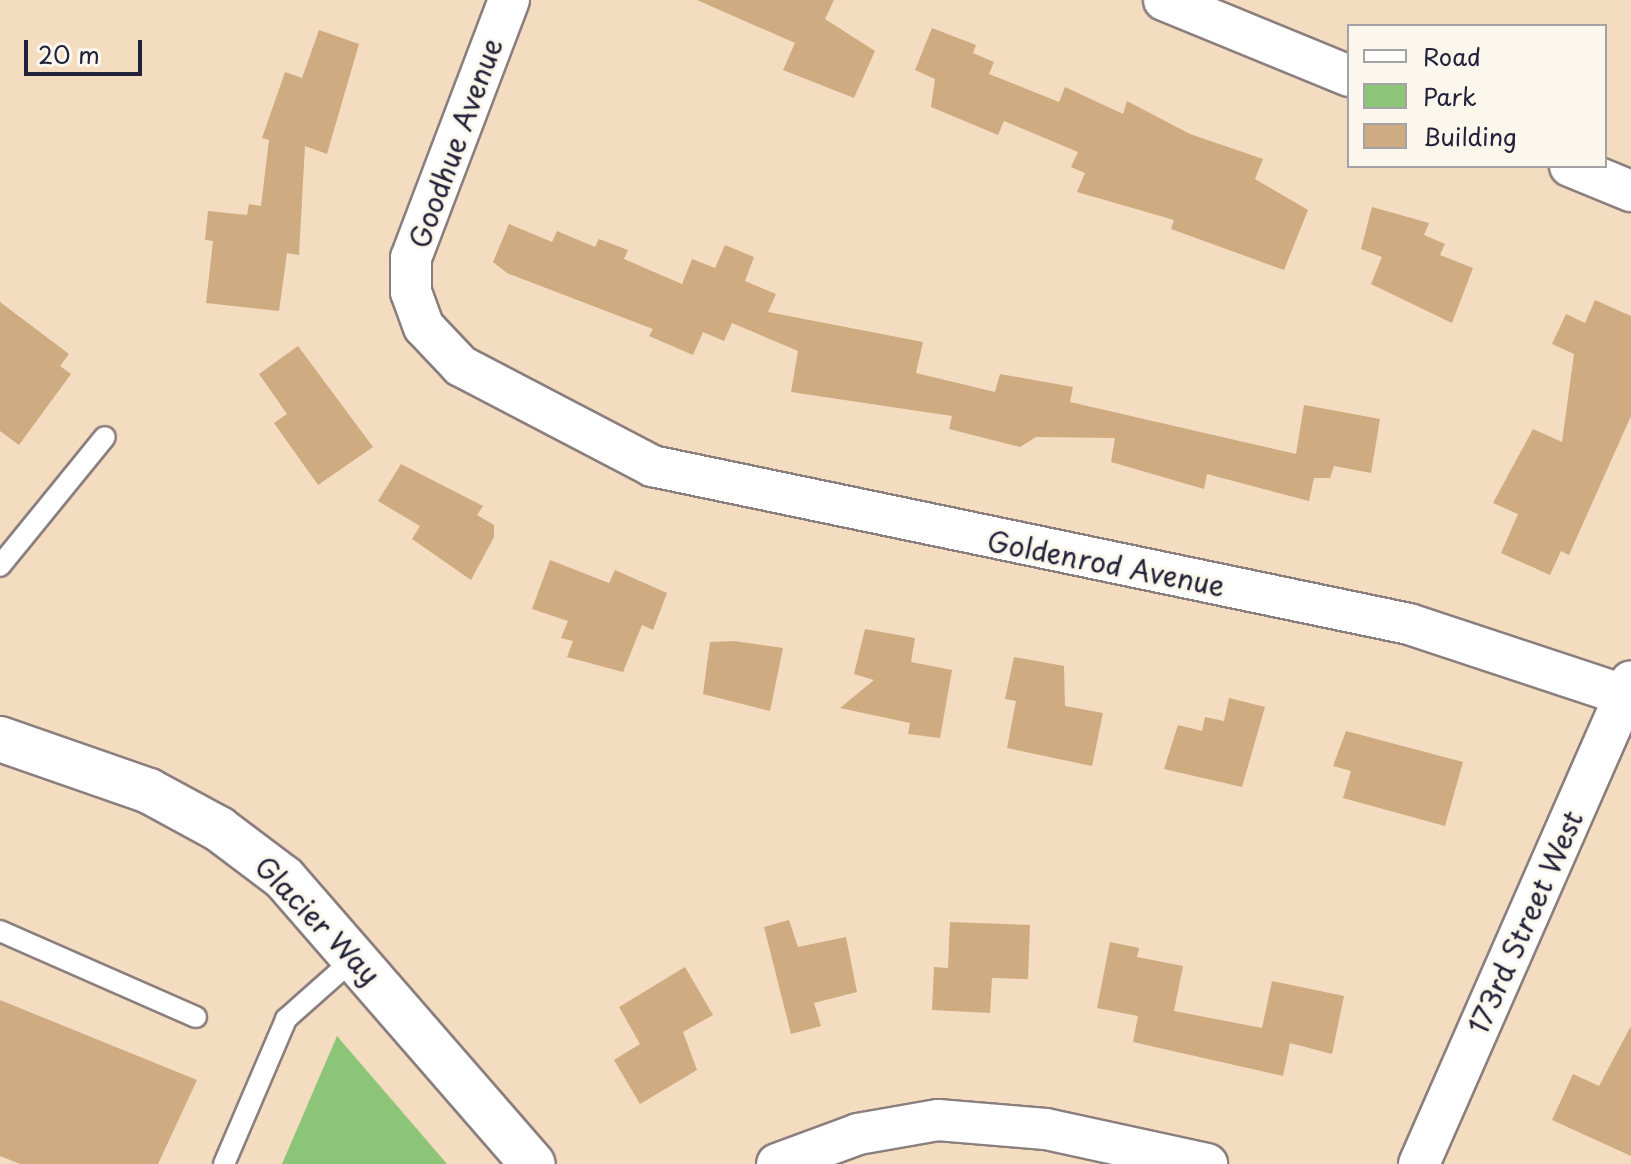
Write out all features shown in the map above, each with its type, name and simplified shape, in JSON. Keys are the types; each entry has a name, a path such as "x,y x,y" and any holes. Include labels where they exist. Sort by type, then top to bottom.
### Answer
{"street":[{"name":"Goodhue Avenue","path":"509,0 416,240 411,292 432,342 453,360 587,434"},
{"path":"1164,0 1347,75"},
{"path":"1575,168 1631,191"},
{"name":"Goldenrod Avenue","path":"587,434 652,466 712,483 1409,624 1628,688"},
{"name":"173rd Street West","path":"1419,1164 1628,688"},
{"name":"Glacier Way","path":"0,739 136,786 219,829 284,878 358,955 533,1164"},
{"path":"777,1164 858,1134 938,1120 1046,1129 1207,1164"}],"lane":[{"path":"0,566 105,437"},
{"path":"0,931 196,1017"},
{"path":"224,1164 286,1019 358,955"}],"green space":[{"path":"337,1036 447,1164 282,1164"}],"building":[{"path":"697,0 834,0 825,19 875,51 854,98 783,70 795,43"},
{"path":"932,28 976,45 973,53 994,62 989,74 1059,102 1065,87 1123,114 1127,101 1190,134 1263,159 1255,179 1308,210 1284,270 1171,229 1174,220 1077,192 1085,173 1071,167 1078,152 1004,121 998,135 931,107 935,79 915,70"},
{"path":"319,30 359,44 327,154 305,146 299,255 287,253 279,311 206,303 213,241 205,240 208,211 247,215 249,204 261,206 269,140 262,138 285,72 302,78"},
{"path":"1372,207 1429,223 1424,235 1445,244 1440,255 1473,268 1452,323 1371,284 1382,257 1361,249"},
{"path":"509,224 552,242 557,231 595,247 599,239 628,250 624,259 682,284 692,259 715,268 725,245 754,257 745,281 776,294 768,312 923,342 916,373 995,392 1000,374 1073,387 1070,402 1296,454 1304,405 1380,419 1371,473 1334,466 1330,478 1314,478 1309,501 1207,474 1204,489 1111,462 1115,438 1036,437 1020,447 949,429 952,416 791,392 798,351 732,323 724,341 703,332 693,355 649,336 653,329 507,273 493,262"},
{"path":"1595,300 1631,316 1631,416 1569,555 1561,551 1550,575 1501,553 1518,514 1493,503 1533,429 1562,442 1574,354 1552,344 1566,314 1585,323"},
{"path":"0,302 69,354 60,366 71,374 19,445 0,431"},
{"path":"298,346 373,447 318,485 274,423 287,414 259,374"},
{"path":"401,464 483,506 477,515 494,525 494,537 471,580 412,539 420,526 378,501"},
{"path":"550,560 609,583 615,570 667,593 653,630 642,625 623,672 567,657 573,641 561,638 568,621 532,609"},
{"path":"865,629 915,638 911,662 952,670 940,738 908,734 910,723 840,708 874,680 854,674"},
{"path":"734,641 783,648 770,711 703,694 710,642"},
{"path":"1014,657 1064,666 1065,706 1103,713 1092,766 1007,748 1016,701 1005,699"},
{"path":"1229,698 1265,707 1242,787 1164,769 1178,725 1202,731 1205,717 1224,721"},
{"path":"1346,731 1463,762 1445,826 1343,798 1351,771 1333,766"},
{"path":"789,920 798,947 846,937 857,992 814,1003 821,1026 791,1034 764,927"},
{"path":"950,922 1030,925 1028,979 992,978 990,1013 932,1010 934,967 948,968"},
{"path":"1110,942 1139,948 1137,957 1183,966 1174,1011 1262,1028 1272,981 1344,996 1332,1054 1290,1043 1283,1076 1133,1042 1138,1016 1097,1008"},
{"path":"685,967 713,1015 683,1032 697,1070 640,1104 614,1060 640,1044 619,1007"},
{"path":"0,1000 197,1080 158,1164 20,1164 0,1156"},
{"path":"1631,1026 1631,1156 1552,1120 1573,1074 1599,1086"}]}
